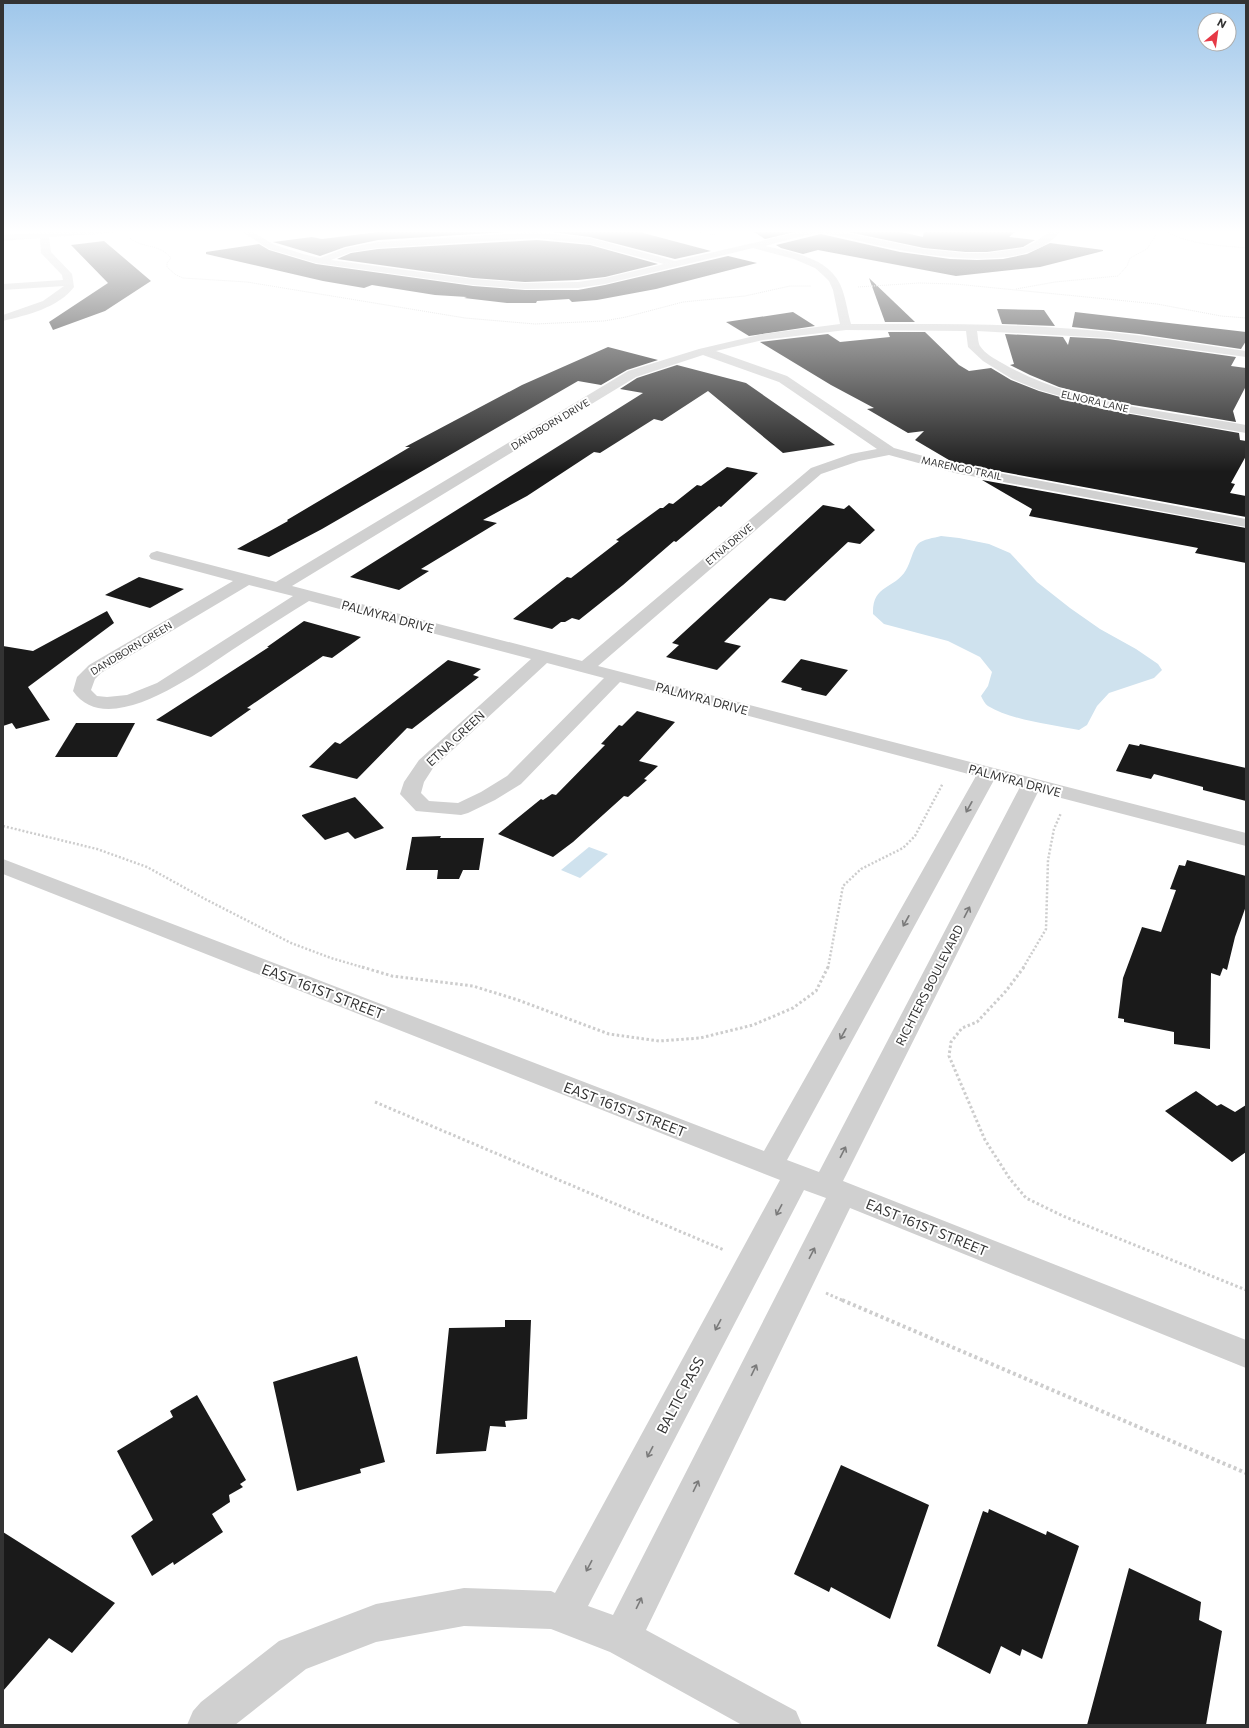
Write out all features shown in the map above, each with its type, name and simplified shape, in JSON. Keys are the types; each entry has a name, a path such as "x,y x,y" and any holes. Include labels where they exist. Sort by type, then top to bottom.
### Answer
{"street":[{"path":"3,318 23,311"},
{"path":"842,311 846,327"},
{"name":"DANDBORN DRIVE","path":"280,588 632,374 703,351 763,337 846,327 971,328 1108,335 1246,354"},
{"name":"ELNORA LANE","path":"971,328 974,347 987,359 1016,376 1044,387 1102,404 1246,429"},
{"name":"MARENGO TRAIL","path":"703,351 783,379 889,451 955,469 1246,523"},
{"name":"ETNA DRIVE","path":"586,667 816,471 856,457 889,451"},
{"name":"PALMYRA DRIVE","path":"157,556 617,675 984,781 1246,840"},
{"name":"DANDBORN GREEN","path":"248,579 95,669 86,677 82,691 91,700 107,703 131,700 162,687 306,595"},
{"name":"ETNA GREEN","path":"544,656 426,764 414,782 410,794 423,807 461,809 488,796 514,780 617,675"},
{"path":"622,1638 798,1281 809,1180 984,781"},
{"name":"RICHTERS BOULEVARD","path":"809,1180 1028,792"},
{"name":"EAST 161ST STREET","path":"3,866 809,1180 1246,1354"},
{"name":"BALTIC PASS","path":"563,1615 809,1180"},
{"path":"207,1725 215,1716 293,1656 376,1623 464,1607 551,1610 622,1638 782,1725"}],"path":[{"path":"420,311 465,318 542,324 604,321 650,311"},
{"path":"1192,311 1221,316 1246,318"},
{"path":"3,826 97,849 147,867 205,899 291,943 331,958 392,976 473,986 518,1000 609,1034 659,1041 700,1038 753,1025 793,1008 816,991 828,969 843,886 861,869 903,848 915,836 945,779 984,781"},
{"path":"1028,792 1063,809 1054,828 1048,860 1046,929 1029,960 1006,991 977,1022 962,1028 951,1042 949,1056 984,1140 1010,1179 1026,1198 1063,1216 1246,1290"}],"water":[{"path":"941,536 989,544 1010,553 1037,582 1070,608 1100,629 1136,649 1158,664 1162,670 1154,678 1109,693 1097,706 1087,725 1079,730 1008,715 988,706 981,696 988,686 992,672 980,657 948,641 884,624 873,614 876,597 885,588 896,581 906,570 918,544 920,542"},
{"path":"589,847 608,854 580,878 561,870"}],"building":[{"path":"66,311 106,311 53,330 49,322"},
{"path":"881,311 903,311 915,322 885,322"},
{"path":"998,311 1044,311 1055,326 1002,324"},
{"path":"793,312 815,326 749,336 726,322"},
{"path":"1075,312 1246,332 1246,341 1241,349 1139,334 1072,327"},
{"path":"888,332 925,332 959,365 969,371 991,368 1011,380 1039,391 1102,409 1239,433 1240,440 1246,441 1246,456 1231,483 1235,484 1230,493 1246,496 1246,517 954,463 915,440 924,431 908,433 867,409 874,408 831,385 760,342 828,334 840,342 890,337"},
{"path":"1005,334 1063,337 1068,345 1070,337 1108,339 1236,357 1231,366 1246,368 1246,386 1233,411 1236,422 1121,403 1059,387 1010,365 1014,364"},
{"path":"608,347 658,360 627,370 601,385 578,381 322,529 269,557 237,549 288,521 287,520 410,447 405,447 522,385"},
{"path":"677,365 746,383 835,445 783,453 708,391 662,421 654,419 600,453 594,452 527,496 483,520 497,523 421,569 429,571 399,590 350,577 643,393 620,389 637,378"},
{"path":"727,467 758,473 721,507 719,506 676,542 674,541 623,585 579,620 572,618 565,622 561,622 552,629 513,619 567,577 571,578 619,541 616,540 660,508 663,508 669,503 673,504 697,485 701,486"},
{"path":"982,480 1246,528 1246,563 1195,553 1198,548 1029,516 1032,509"},
{"path":"823,505 844,509 849,505 875,530 860,544 848,542 785,601 770,598 724,642 741,646 717,670 666,657 679,645 672,643"},
{"path":"139,577 184,589 150,608 105,595"},
{"path":"107,611 114,623 28,687 50,720 16,729 12,723 3,726 3,646 33,651"},
{"path":"304,621 361,637 332,658 323,656 247,708 251,709 211,737 156,720 269,647 267,647"},
{"path":"801,659 848,670 826,696 801,690 802,688 781,682"},
{"path":"448,660 481,669 473,675 479,677 412,729 407,728 357,779 309,767 335,742 340,744"},
{"path":"637,711 675,722 639,761 658,766 644,779 647,780 628,797 624,796 573,842 553,857 498,834 541,799 543,800 552,794 556,795 605,745 601,744 619,725 622,726"},
{"path":"76,723 135,723 117,757 55,757"},
{"path":"1129,744 1139,746 1140,744 1246,768 1246,801 1203,790 1203,787 1154,774 1151,779 1116,771"},
{"path":"355,797 384,828 355,839 348,832 325,840 302,816 302,815"},
{"path":"441,836 440,838 484,838 479,870 463,870 459,879 437,879 438,870 406,870 412,837"},
{"path":"1187,860 1246,876 1246,906 1235,937 1227,970 1223,968 1220,976 1211,973 1210,1049 1174,1044 1174,1032 1124,1022 1124,1019 1118,1018 1123,978 1142,927 1161,932 1176,890 1170,889 1179,865 1185,866"},
{"path":"1196,1091 1217,1106 1221,1104 1235,1112 1246,1105 1246,1152 1232,1162 1165,1111"},
{"path":"505,1320 531,1320 527,1419 505,1421 506,1427 490,1426 486,1451 436,1454 449,1328 505,1327"},
{"path":"357,1356 385,1462 360,1469 361,1473 297,1491 273,1382"},
{"path":"197,1395 246,1480 240,1484 243,1487 229,1495 230,1502 212,1514 223,1532 174,1565 173,1562 152,1576 131,1536 153,1520 117,1451 173,1417 170,1411"},
{"path":"841,1465 929,1505 890,1619 831,1587 829,1592 794,1574"},
{"path":"989,1509 1046,1535 1047,1531 1079,1546 1042,1659 1022,1649 1020,1656 1001,1646 990,1674 937,1646 983,1511 988,1513"},
{"path":"3,1532 115,1603 72,1653 49,1638 3,1691"},
{"path":"1129,1568 1201,1602 1199,1620 1222,1631 1206,1725 1087,1725"}]}
